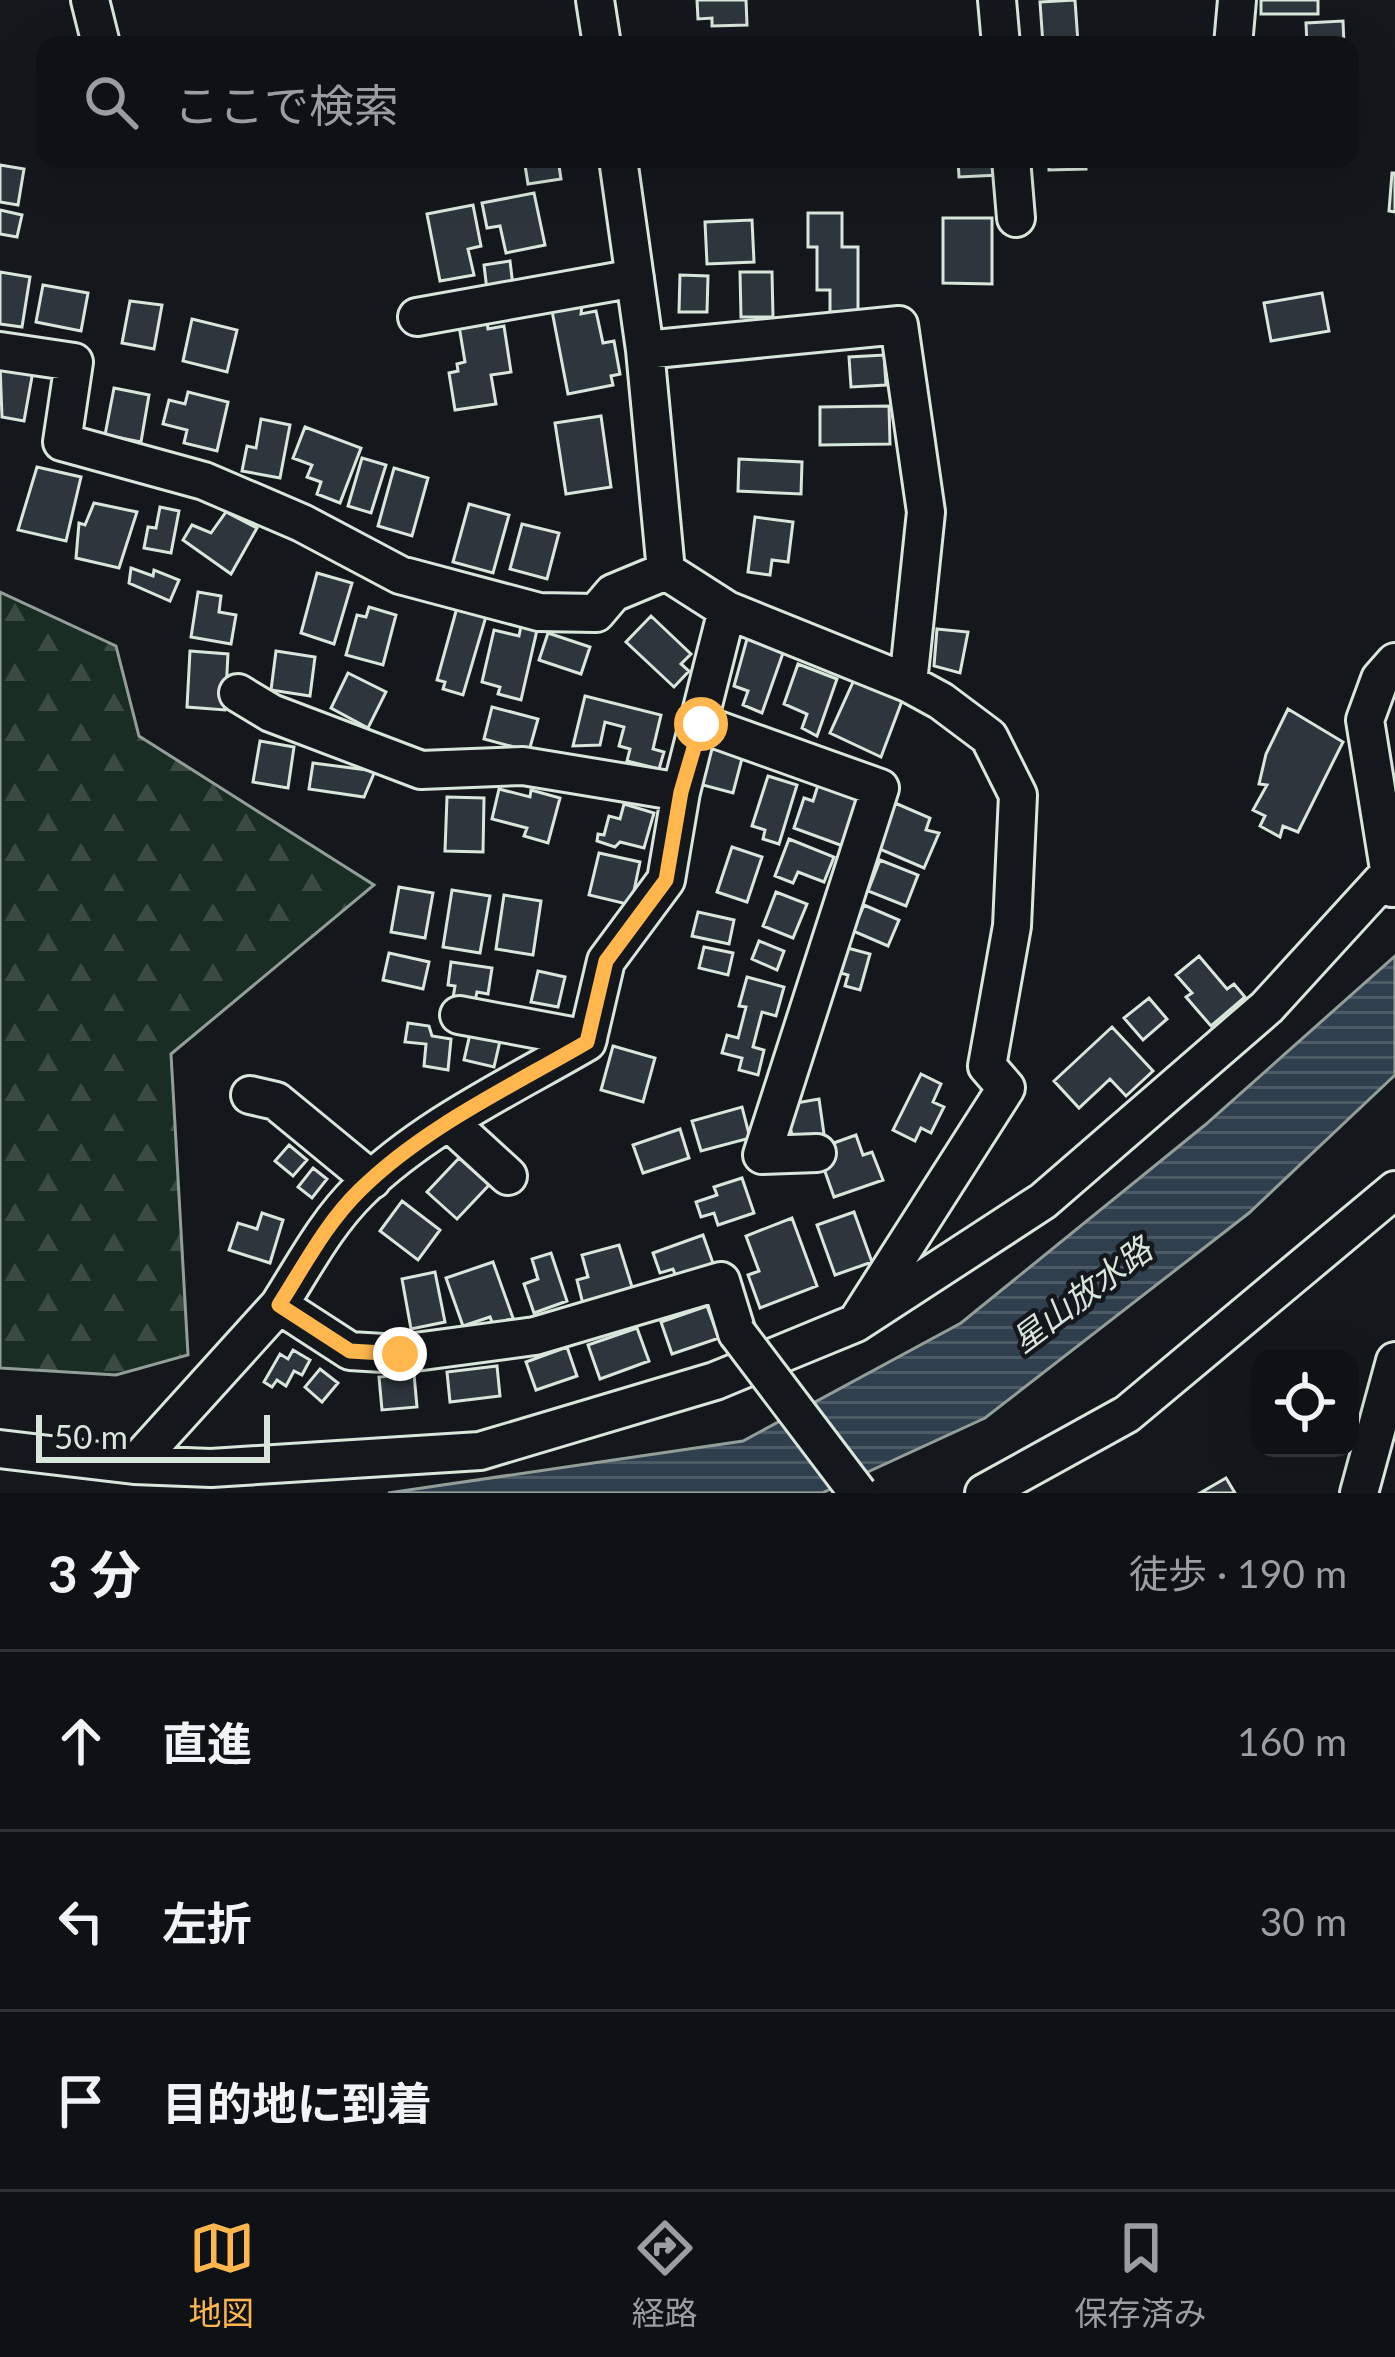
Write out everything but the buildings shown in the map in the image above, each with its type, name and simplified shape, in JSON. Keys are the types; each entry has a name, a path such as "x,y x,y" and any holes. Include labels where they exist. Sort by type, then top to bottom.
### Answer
{"street":[{"path":"89,0 99,36"},
{"path":"595,0 601,36"},
{"path":"998,0 1000,36"},
{"path":"1234,36 1237,0"},
{"path":"619,168 645,350 665,571"},
{"path":"1012,168 1016,218"},
{"path":"417,317 635,278"},
{"path":"645,350 899,325 926,512 908,683"},
{"path":"0,351 74,362 62,442 204,481 302,524 400,575 538,612 596,613 613,593 665,571"},
{"path":"665,571 727,610 941,700 989,736 1018,795 1012,926 987,1066 1006,1088 856,1323"},
{"path":"134,1465 279,1305 332,1221 372,1180 449,1122 588,1039 606,961 666,880 681,792 727,610"},
{"path":"0,1449 134,1465 212,1468 480,1451 715,1381 856,1323 1042,1201 1268,1007 1393,880 1365,720 1380,679 1395,662"},
{"path":"238,693 271,713 421,770 523,766 681,792"},
{"path":"701,724 880,788 762,1155 817,1154"},
{"path":"459,1015 588,1039"},
{"path":"250,1095 276,1101 372,1180"},
{"path":"449,1122 508,1176"},
{"path":"984,1493 1127,1414 1395,1190"},
{"path":"279,1305 350,1351 400,1354 535,1336 721,1281 737,1333 858,1493"},
{"path":"1359,1493 1393,1369"}],"green space":[{"path":"0,592 116,646 139,736 374,885 171,1054 188,1355 116,1375 0,1368"}],"water":[{"name":"星山放水路","path":"1395,956 1395,1075 1249,1213 985,1418 822,1493 388,1493 743,1441 961,1323 1205,1125"}],"route":[{"path":"400,1354 350,1351 279,1305 332,1221 361,1189 441,1127 587,1042 606,961 666,880 681,792 701,724"}]}
